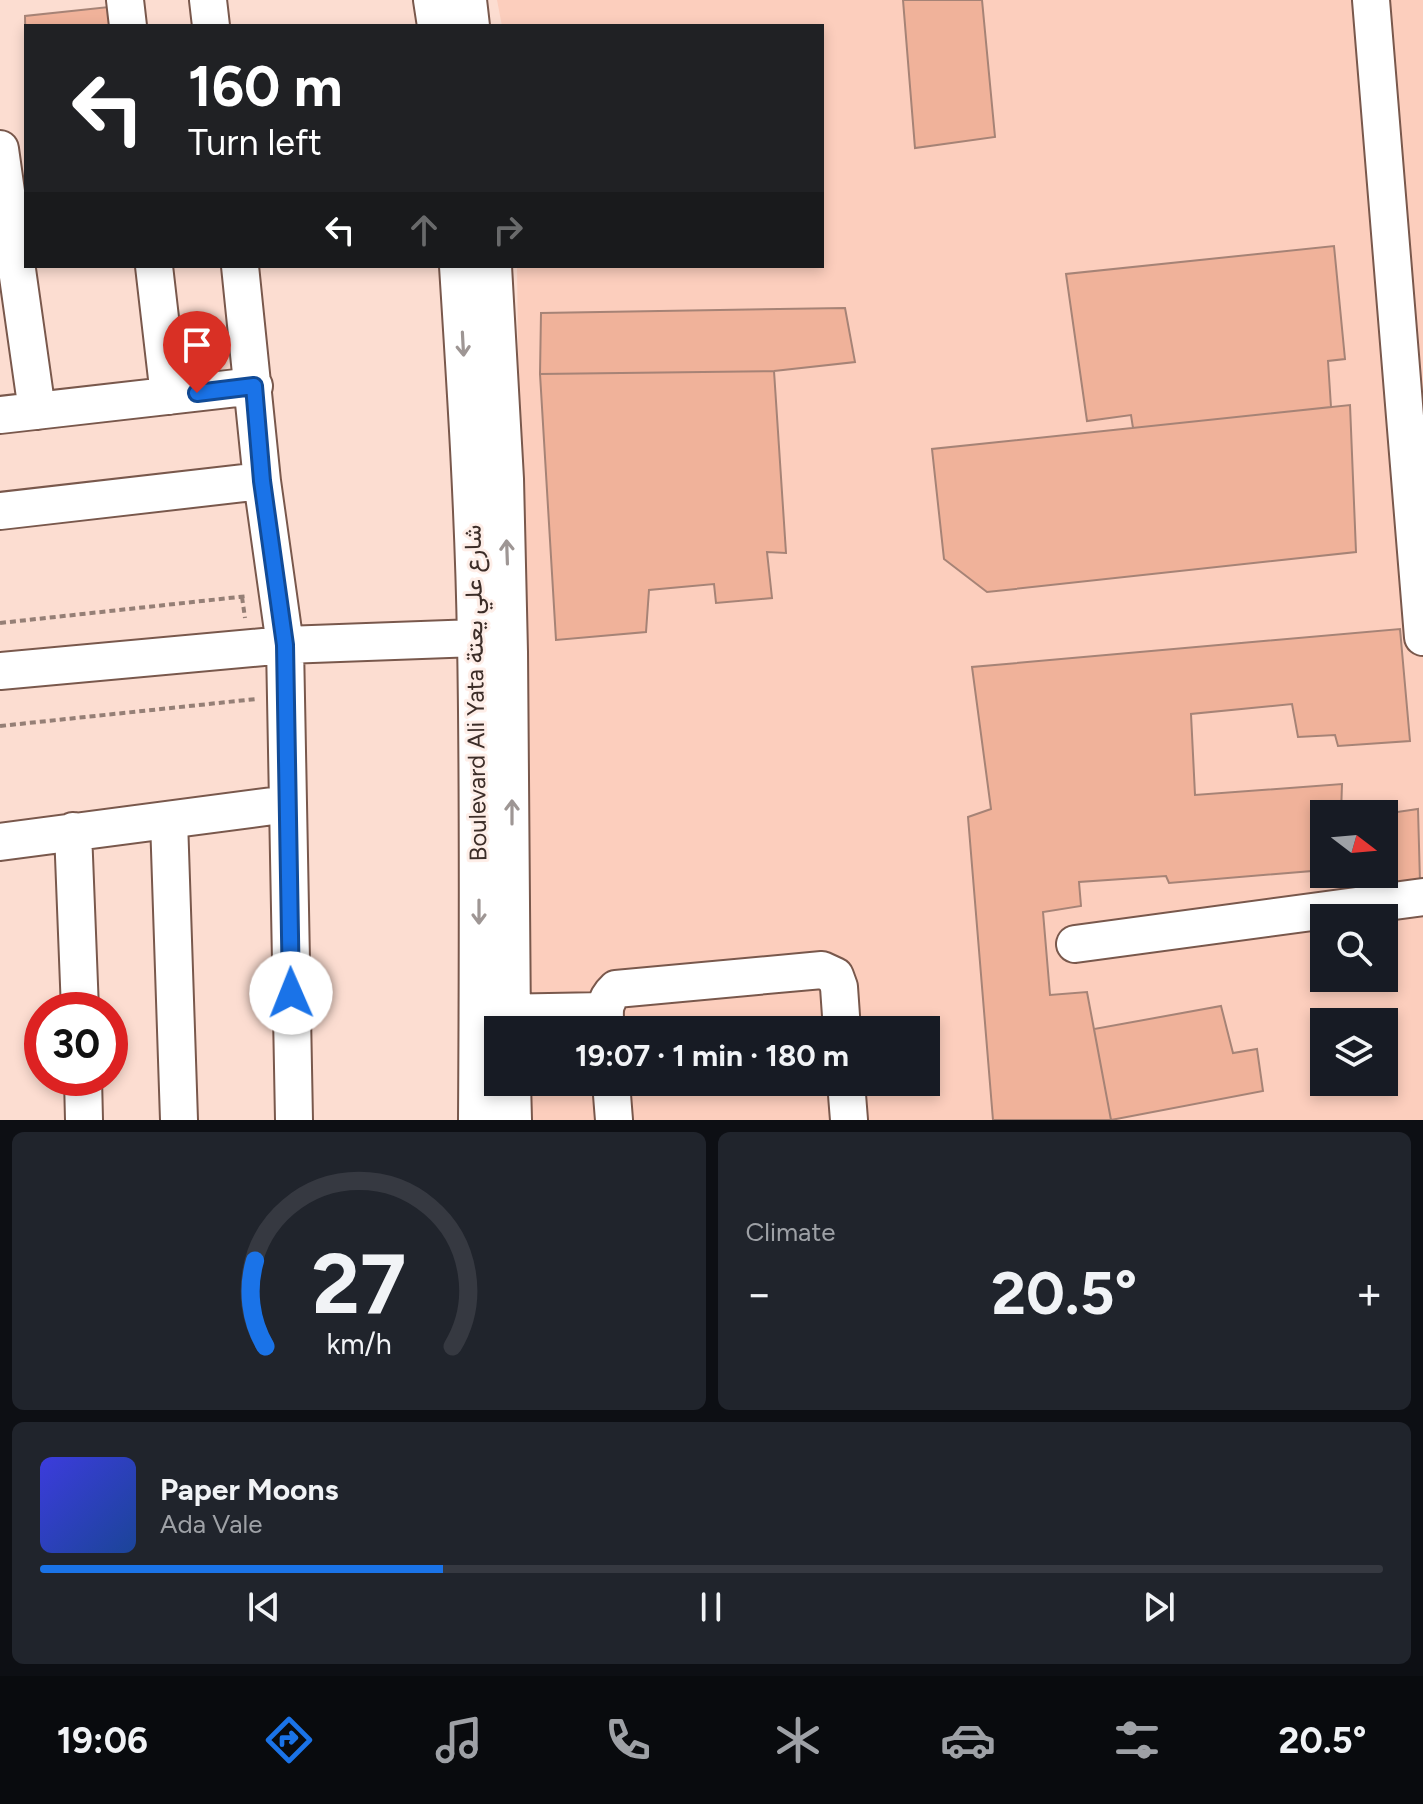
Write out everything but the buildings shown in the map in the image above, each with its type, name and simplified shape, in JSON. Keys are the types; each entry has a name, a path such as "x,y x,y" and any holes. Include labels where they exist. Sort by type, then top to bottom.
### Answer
{"street":[{"path":"125,0 128,24"},
{"path":"208,0 211,24"},
{"path":"432,0 436,24"},
{"path":"468,0 471,24"},
{"path":"1371,0 1408,285 1423,637"},
{"path":"0,149 37,411"},
{"path":"154,268 169,396"},
{"path":"240,268 262,481 285,645 294,1120"},
{"name":"Boulevard Ali Yata شارع علي يعتة","path":"458,268 471,479 476,638 500,1016"},
{"name":"Boulevard Ali Yata شارع علي يعتة","path":"493,268 505,479 510,668 500,1016"},
{"path":"0,415 254,386"},
{"path":"0,511 262,481"},
{"path":"0,671 285,645 476,638"},
{"path":"0,842 288,804"},
{"path":"169,820 179,1120"},
{"path":"73,831 79,992"},
{"path":"1075,944 1423,897"},
{"path":"605,1016 607,997 616,989 822,970 835,976 841,1016"},
{"name":"Boulevard Ali Yata شارع علي يعتة","path":"477,1120 484,1089"},
{"path":"83,1096 84,1120"},
{"path":"512,1096 513,1120"},
{"path":"612,1096 614,1120"},
{"path":"847,1096 849,1120"}],"path":[{"path":"0,623 277,592"},
{"path":"0,726 286,695"}],"shaded area":[{"path":"497,0 1423,0 1423,1120 528,1120 528,1096 940,1096 940,1016 527,1016 517,268 824,268 824,24 502,24"}],"route":[{"path":"197,393 254,386 262,481 285,645 291,993"}]}
